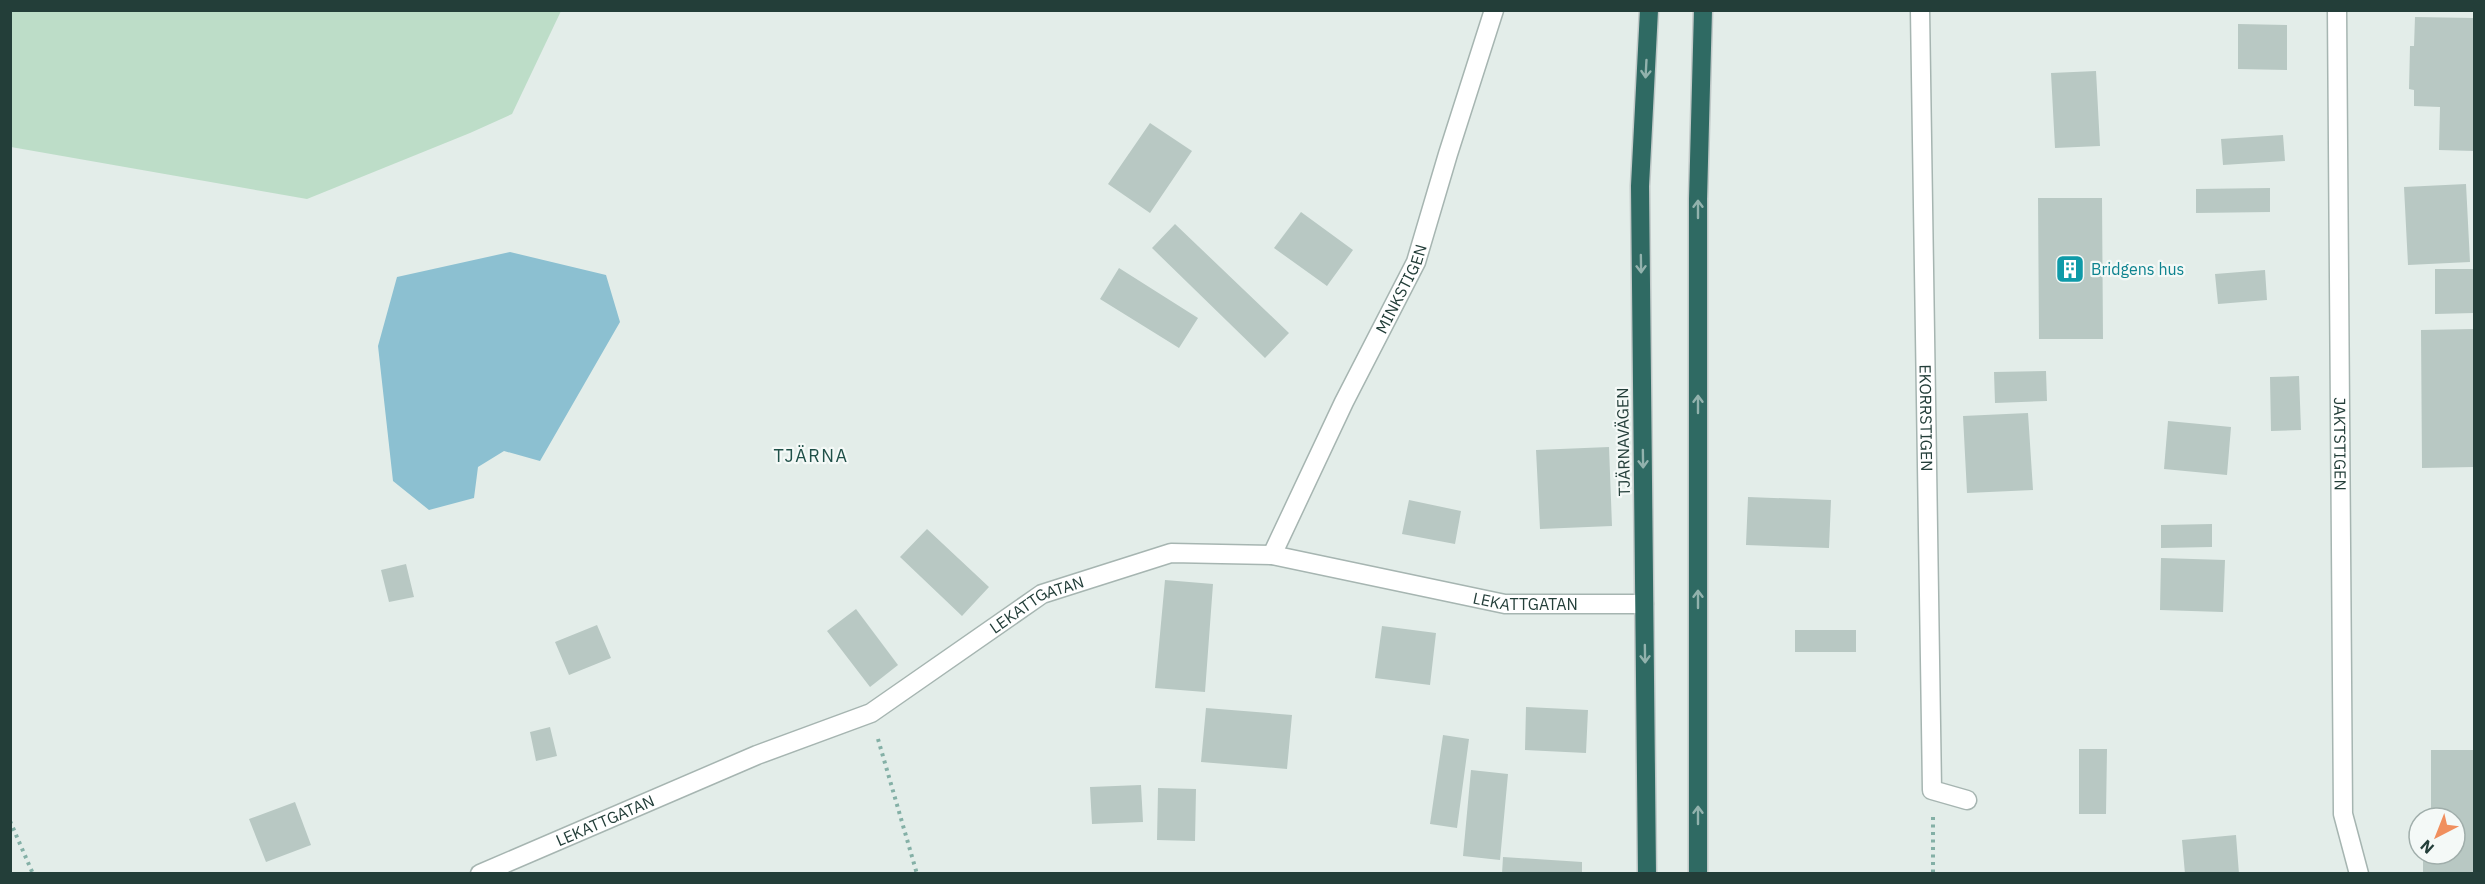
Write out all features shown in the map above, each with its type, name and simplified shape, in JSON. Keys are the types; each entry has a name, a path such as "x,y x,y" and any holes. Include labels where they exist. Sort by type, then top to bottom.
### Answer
{"highway":[{"name":"TJÄRNAVÄGEN","path":"1647,873 1640,186 1649,10"},
{"path":"1698,873 1698,199 1703,10"}],"street":[{"name":"MINKSTIGEN","path":"1272,555 1344,402 1416,262 1494,10"},
{"name":"EKORRSTIGEN","path":"1920,10 1932,790"},
{"name":"JAKTSTIGEN","path":"2337,10 2343,814 2359,873"},
{"name":"LEKATTGATAN","path":"480,873 757,755 871,713 1042,594 1171,553 1272,555 1505,604 1644,604"},
{"path":"1932,790 1967,800"}],"path":[{"path":"871,713 917,873"},
{"path":"1932,790 1933,873"},
{"path":"10,821 33,873"}],"green space":[{"path":"10,11 561,11 512,114 307,199 11,147"}],"water":[{"path":"510,252 606,275 620,322 540,461 504,451 478,467 474,498 429,510 393,481 378,346 397,277"}],"building":[{"path":"2415,17 2474,18 2474,151 2439,150 2440,107 2414,106 2414,90 2409,89 2410,46 2414,46"},
{"path":"2238,24 2287,25 2287,70 2238,69"},
{"path":"2096,71 2100,146 2055,148 2051,73"},
{"path":"1150,123 1192,151 1150,213 1108,184"},
{"path":"2283,135 2285,161 2223,165 2221,139"},
{"path":"2466,184 2470,262 2408,265 2404,187"},
{"path":"2270,188 2270,212 2196,213 2196,189"},
{"name":"Bridgens hus","path":"2038,198 2102,198 2103,339 2039,339"},
{"path":"1301,212 1353,250 1327,286 1274,248"},
{"path":"1175,224 1289,333 1265,358 1152,248"},
{"path":"1119,268 1198,318 1179,348 1100,299"},
{"path":"2435,269 2474,269 2474,313 2435,314"},
{"path":"2265,270 2267,300 2218,304 2215,274"},
{"path":"2474,329 2474,467 2422,468 2421,330"},
{"path":"2046,371 2047,401 1995,403 1994,372"},
{"path":"2299,376 2301,430 2271,431 2270,377"},
{"path":"2028,413 2033,490 1967,493 1963,416"},
{"path":"2168,421 2231,427 2227,475 2164,469"},
{"path":"1609,447 1612,526 1540,529 1536,450"},
{"path":"1748,497 1831,500 1829,548 1746,545"},
{"path":"1409,500 1461,511 1455,544 1402,534"},
{"path":"2212,524 2212,547 2161,548 2161,525"},
{"path":"927,529 989,587 962,616 900,557"},
{"path":"2161,558 2225,560 2223,612 2160,610"},
{"path":"406,564 414,597 389,602 381,570"},
{"path":"1165,580 1213,584 1205,692 1155,688"},
{"path":"856,609 898,665 870,687 827,631"},
{"path":"597,625 611,658 569,675 555,642"},
{"path":"1382,626 1436,633 1430,685 1375,678"},
{"path":"1795,630 1856,630 1856,652 1795,652"},
{"path":"1526,707 1588,710 1586,753 1525,750"},
{"path":"1206,708 1292,715 1287,769 1201,762"},
{"path":"550,727 557,756 536,761 530,732"},
{"path":"1443,735 1469,739 1457,828 1430,824"},
{"path":"2079,749 2107,749 2106,814 2079,814"},
{"path":"2431,750 2474,750 2474,874 2423,874 2423,866 2467,866 2467,806 2431,806"},
{"path":"1471,770 1508,774 1500,860 1463,856"},
{"path":"1141,785 1143,822 1092,824 1090,787"},
{"path":"1158,788 1196,789 1195,841 1157,840"},
{"path":"295,802 311,845 266,862 249,819"},
{"path":"2236,835 2239,874 2185,874 2182,840"},
{"path":"1503,857 1582,862 1582,874 1502,874"}],"place":[{"name":"Bridgens hus","path":"2070,269"}],"district":[{"name":"TJÄRNA","path":"811,456"}]}
